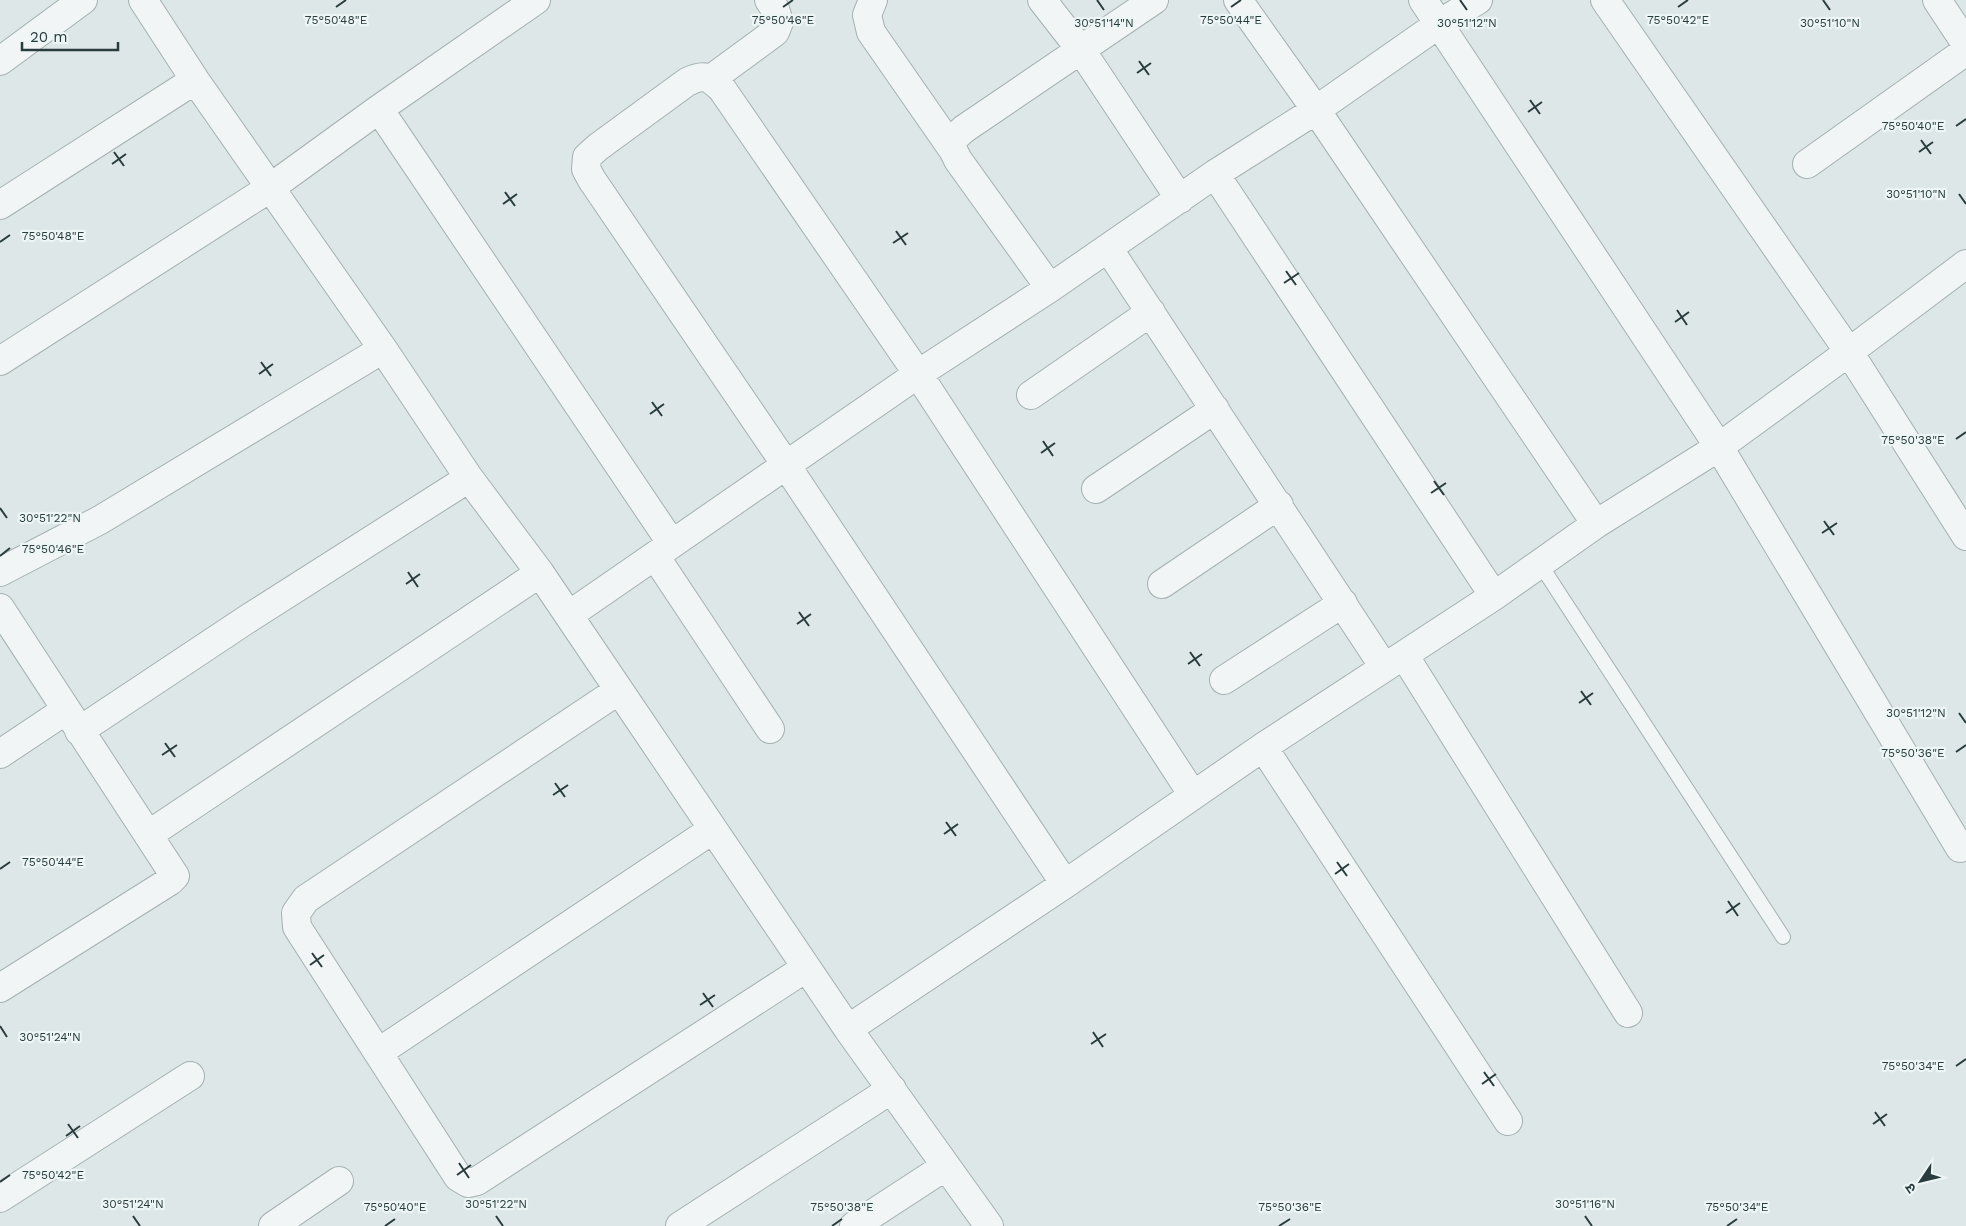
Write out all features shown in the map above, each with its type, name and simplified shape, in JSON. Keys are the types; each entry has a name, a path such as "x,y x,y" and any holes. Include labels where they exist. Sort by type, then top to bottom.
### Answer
{"street":[{"path":"0,62 83,0"},
{"path":"143,0 195,80 383,349 469,478 569,615 712,830 848,1029 988,1226"},
{"path":"0,361 270,188 379,109 536,0"},
{"path":"711,78 775,32 779,22 775,9 769,0"},
{"path":"873,0 867,15 871,32 958,160 1050,288"},
{"path":"1042,0 1081,50 1180,199"},
{"path":"953,150 953,139 964,129 1154,0"},
{"path":"1238,0 1316,110 1596,524"},
{"path":"1423,0 1719,447 1960,848"},
{"path":"569,615 918,374 1050,288 1216,174 1316,110 1439,24 1478,0"},
{"path":"1606,0 1850,352 1966,536"},
{"path":"1937,0 1966,44"},
{"path":"1807,164 1966,51"},
{"path":"1065,884 586,169 588,157 598,147 687,82 699,77 711,78 722,89 918,374 1193,794"},
{"path":"0,205 195,80"},
{"path":"379,109 663,550 770,729"},
{"path":"1216,174 1494,596"},
{"path":"1108,248 1343,603 1394,661 1628,1013"},
{"path":"848,1029 1065,884 1193,794 1494,596 1596,524 1719,447 1850,352 1966,264"},
{"path":"1030,394 1151,312"},
{"path":"0,572 100,520 383,349"},
{"path":"1096,490 1215,409"},
{"path":"0,754 73,720 249,618 469,478"},
{"path":"1162,584 1279,506"},
{"path":"148,834 540,573"},
{"path":"1224,680 1343,603"},
{"path":"0,608 171,867 175,876 170,881 0,988"},
{"path":"619,690 306,899 296,913 297,927 458,1177 468,1183 477,1181 806,968"},
{"path":"1264,747 1508,1121"},
{"path":"379,1052 712,830"},
{"path":"0,1198 190,1076"},
{"path":"680,1226 892,1090"},
{"path":"854,1226 946,1166"},
{"path":"273,1226 338,1181"}],"lane":[{"path":"1540,564 1783,937"}]}
